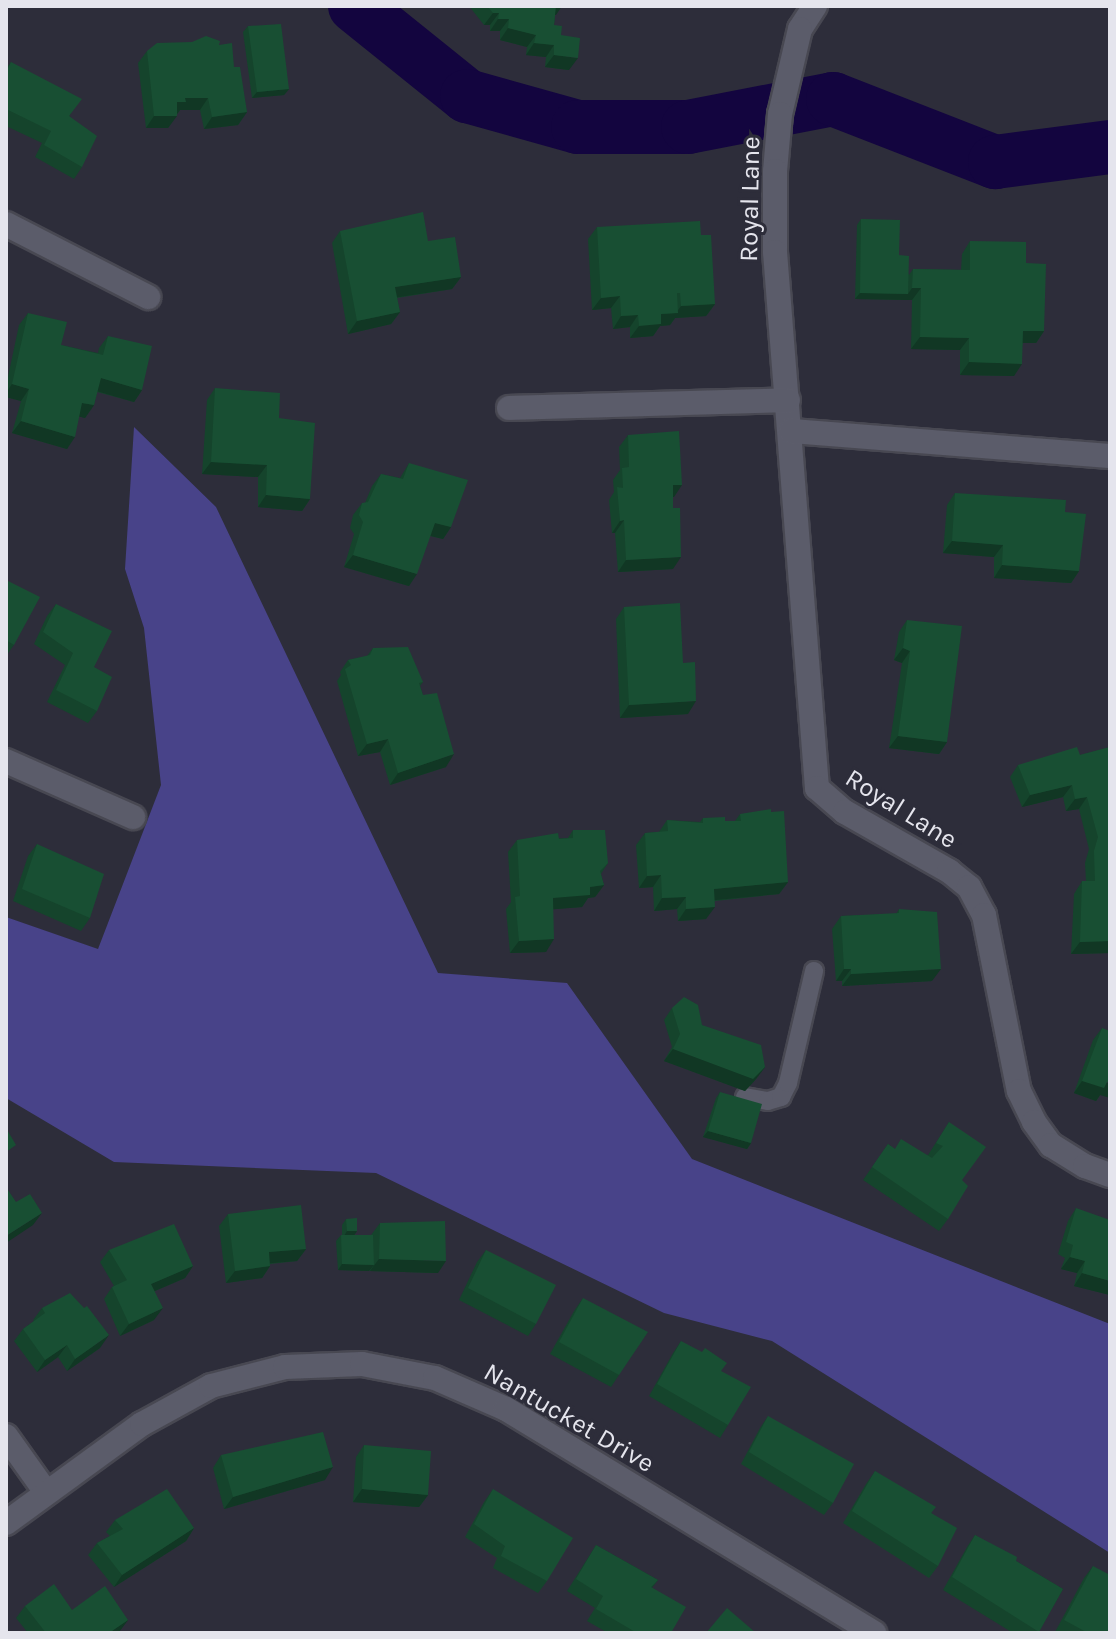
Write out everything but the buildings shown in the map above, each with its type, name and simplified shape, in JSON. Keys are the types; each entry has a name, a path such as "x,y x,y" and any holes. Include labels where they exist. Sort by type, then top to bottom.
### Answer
{"street":[{"name":"Royal Lane","path":"815,6 800,29 786,82 776,143 775,252 817,788 845,812 949,871 969,887 984,915 1019,1091 1034,1122 1051,1145 1085,1166 1110,1175"},
{"path":"6,224 148,297"},
{"path":"509,408 788,400"},
{"path":"791,431 1110,456"},
{"path":"6,761 133,817"},
{"name":"Nantucket Drive","path":"6,1523 142,1424 211,1386 285,1367 362,1364 435,1378 506,1409 874,1633"},
{"path":"6,1436 46,1492"}],"lane":[{"path":"745,1097 768,1101 781,1097 788,1083 814,971"}],"shaded area":[{"path":"134,427 216,507 438,973 567,983 692,1159 1110,1324 1110,1553 772,1341 664,1313 376,1173 114,1162 6,1098 6,917 98,949 161,785 144,628 125,569"}],"waterway":[{"path":"355,6 467,96 578,127 688,127 833,99 995,162 1110,147"}]}
